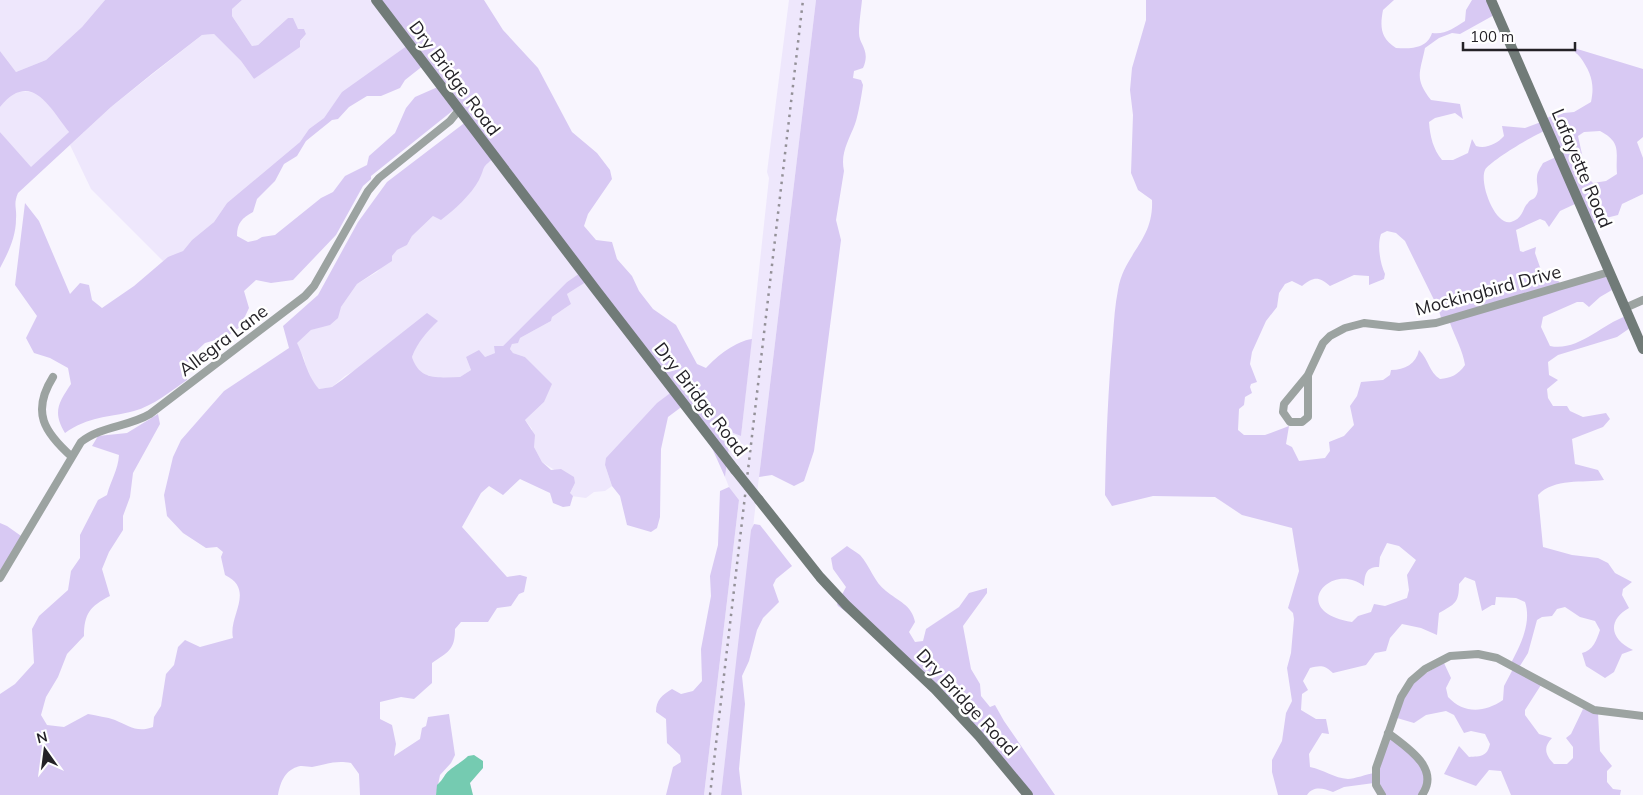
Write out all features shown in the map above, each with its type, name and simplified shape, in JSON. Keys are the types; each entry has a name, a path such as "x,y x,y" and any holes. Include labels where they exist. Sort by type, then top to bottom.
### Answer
{"street":[{"name":"Dry Bridge Road","path":"376,0 458,110 735,470 820,577 942,696 979,736 1028,795"},
{"name":"Lafayette Road","path":"1491,0 1643,350"},
{"name":"Allegra Lane","path":"0,578 80,442 91,433 136,423 150,414 305,296 314,286 368,190 379,178 450,121 458,110"},
{"name":"Mockingbird Drive","path":"1308,375 1308,416 1302,422 1290,422 1284,416 1284,404 1308,375 1323,343 1330,336 1345,328 1364,324 1399,327 1436,323 1609,272"},
{"path":"1625,308 1643,300"},
{"path":"53,377 46,388 42,401 43,418 53,441 72,457"},
{"path":"1382,795 1376,785 1376,768 1401,697 1418,675 1442,659 1469,654 1488,655 1506,661 1594,710 1643,716"},
{"path":"1388,732 1424,765 1428,782 1422,795"}],"shaded area":[{"path":"0,0 105,0 82,27 46,60 16,72 0,51"},
{"path":"105,0 242,0 232,9 232,16 252,46 258,45 288,18 293,18 298,29 304,29 306,34 300,41 300,47 254,79 241,61 214,34 202,35 111,107 18,193 15,203 15,232 9,251 0,268 0,132 31,167 69,132 47,104 39,96 30,92 21,92 11,96 0,107 0,51 16,72 46,60 82,27"},
{"path":"242,0 375,0 408,45 342,93 324,118 309,129 300,142 227,203 214,222 192,240 183,251 163,261 91,189 70,145 111,107 202,35 214,34 241,61 254,79 298,44 306,34 304,29 298,29 288,18 258,45 252,46 232,16 232,9"},
{"path":"375,0 484,0 503,30 538,68 572,132 597,153 610,170 612,179 588,214 584,226 596,240 612,242 617,259 632,276 639,291 653,309 676,325 697,364 706,368 727,350 746,340 752,339 741,436 731,432 725,477 712,448 684,405 668,417 661,449 660,517 657,528 651,532 627,525 620,496 612,486 605,465 606,458 657,403 673,391 586,282 567,294 571,304 552,317 551,321 520,338 518,343 512,344 510,349 513,353 525,357 552,384 544,402 525,420 535,435 534,447 542,462 551,470 561,469 574,477 575,483 570,493 573,496 570,506 563,507 553,503 550,493 520,479 503,495 489,486 481,493 462,527 507,577 520,575 527,577 524,592 519,594 511,606 497,608 488,622 461,622 455,629 452,646 432,663 432,683 414,699 401,697 380,702 380,719 392,725 396,744 394,756 420,739 422,728 426,726 428,717 449,714 455,755 451,763 440,775 436,795 360,795 359,774 351,763 341,762 312,767 300,766 293,769 283,778 278,795 0,795 0,694 15,684 34,663 32,629 39,616 68,590 71,571 80,558 80,535 98,500 107,495 119,455 92,446 98,436 127,433 158,414 160,424 133,473 130,497 123,516 123,530 109,552 102,569 110,596 93,607 87,616 84,636 67,654 58,677 46,697 41,715 47,725 64,727 88,714 112,719 133,728 147,729 153,727 154,717 161,706 166,674 174,665 178,647 185,640 200,647 233,638 232,630 240,596 239,588 234,581 225,575 221,557 223,552 217,547 206,548 183,533 167,516 164,495 173,457 181,440 224,391 289,348 283,326 318,295 358,222 387,182 467,121 456,108 371,176 371,179 363,186 336,235 293,280 271,283 256,280 244,291 249,308 240,327 226,337 205,343 189,358 187,380 148,406 134,411 90,420 65,433 58,413 60,402 71,384 68,368 50,358 34,353 26,338 37,316 15,285 25,203 39,221 70,294 80,283 89,285 92,300 102,308 134,286 168,257 183,251 192,240 214,222 227,203 300,142 309,129 324,118 342,92 408,45","holes":["424,65 440,86 415,97 406,108 395,133 369,156 367,165 345,176 333,192 321,198 275,235 248,242 237,236 239,224 246,216 253,212 257,199 275,181 284,164 297,156 306,141 332,120 338,119 349,107 367,96 381,96 400,88 405,80","494,158 580,273 567,282 503,346 494,346 495,353 485,357 479,350 466,357 471,370 460,377 432,376 420,371 416,365 412,357 414,351 423,337 438,321 427,313 342,380 332,387 319,389 308,372 297,343 311,330 330,325 338,318 341,307 357,284 392,261 392,256 397,250 407,245 412,236 433,216 441,220 457,207 472,191 485,166"]},
{"path":"789,0 816,0 721,795 704,795 739,500 729,487 725,477 731,431 741,436 769,178 767,172"},
{"path":"816,0 862,0 859,33 866,57 863,68 854,71 853,78 861,80 863,85 856,121 843,158 844,171 836,220 841,240 814,451 804,481 794,486 772,475 759,477"},
{"path":"1146,0 1394,0 1383,10 1382,31 1387,40 1396,48 1407,48 1422,45 1430,38 1432,33 1445,32 1465,21 1466,10 1472,0 1490,0 1496,14 1460,34 1452,33 1439,38 1425,48 1420,70 1422,86 1431,100 1460,104 1463,119 1455,113 1435,118 1429,122 1432,142 1442,160 1453,160 1468,153 1472,139 1476,146 1480,147 1495,143 1504,136 1502,126 1525,128 1541,122 1554,114 1574,112 1591,102 1593,89 1591,78 1574,48 1643,69 1643,137 1637,142 1643,158 1643,194 1622,204 1618,215 1602,219 1587,228 1575,204 1560,211 1549,227 1545,221 1540,219 1516,230 1520,251 1523,252 1536,247 1535,253 1541,270 1552,273 1563,287 1605,274 1612,290 1600,297 1589,307 1583,302 1577,302 1543,317 1541,327 1550,346 1560,347 1579,342 1626,316 1630,328 1617,337 1558,355 1548,362 1549,375 1558,380 1547,389 1548,398 1553,406 1567,406 1570,411 1583,417 1606,413 1610,419 1603,427 1572,439 1575,464 1598,470 1604,480 1560,484 1552,486 1538,495 1543,547 1572,555 1598,558 1608,563 1615,573 1632,582 1623,589 1622,595 1629,608 1617,619 1614,624 1614,630 1620,641 1633,650 1622,654 1614,672 1605,678 1586,666 1582,653 1592,647 1600,630 1595,621 1580,617 1565,607 1557,609 1552,616 1542,617 1537,620 1528,653 1518,669 1541,685 1525,710 1525,715 1539,734 1552,738 1547,745 1546,751 1554,764 1567,764 1573,758 1573,747 1566,738 1571,734 1583,709 1598,713 1600,751 1612,766 1607,771 1607,782 1613,789 1621,790 1620,795 1511,795 1501,771 1489,770 1476,786 1444,774 1459,746 1469,757 1485,754 1490,744 1485,734 1471,731 1464,733 1454,715 1446,711 1426,715 1414,723 1397,718 1404,697 1418,678 1444,663 1451,678 1446,688 1448,697 1454,703 1474,710 1489,707 1503,700 1504,686 1513,669 1510,665 1526,626 1527,610 1525,602 1516,598 1496,597 1495,605 1482,611 1475,581 1465,577 1459,584 1455,602 1439,613 1437,635 1421,628 1402,624 1390,638 1386,651 1375,653 1366,665 1333,673 1325,667 1310,668 1303,681 1308,690 1302,694 1301,710 1316,719 1326,719 1329,734 1322,733 1309,754 1310,767 1348,779 1375,773 1391,736 1425,769 1425,795 1380,795 1374,783 1344,787 1333,792 1316,789 1307,795 1278,795 1272,772 1272,760 1282,741 1286,713 1292,701 1287,668 1291,653 1294,619 1293,613 1288,608 1299,571 1292,528 1242,515 1215,497 1153,496 1112,506 1105,495 1109,395 1117,296 1121,277 1144,237 1151,214 1152,200 1138,190 1131,173 1133,115 1130,90 1132,68 1146,20","holes":["1545,131 1556,157 1543,163 1539,170 1537,177 1538,191 1535,197 1526,205 1518,218 1511,222 1505,221 1494,211 1486,193 1484,184 1485,170 1503,155","1600,131 1607,135 1615,144 1617,174 1606,181 1593,183 1587,177 1578,136 1584,132","1387,231 1396,233 1405,241 1438,308 1443,324 1450,323 1461,349 1465,365 1454,375 1440,379 1433,373 1419,350 1413,362 1401,369 1391,370 1390,375 1383,380 1361,382 1357,396 1350,406 1354,425 1344,436 1329,442 1330,451 1325,458 1299,461 1292,447 1286,444 1289,426 1265,435 1244,435 1238,430 1239,409 1244,405 1245,397 1252,393 1251,384 1257,382 1250,364 1252,352 1266,321 1277,307 1279,293 1285,284 1292,281 1302,286 1313,279 1319,279 1330,286 1354,275 1369,276 1369,285 1384,279 1385,274 1379,249 1381,234","1387,543 1399,546 1416,560 1407,575 1409,590 1407,598 1385,606 1374,604 1371,612 1358,616 1352,622 1332,617 1322,608 1318,599 1321,590 1328,583 1339,579 1351,580 1364,586 1368,570 1379,567 1380,557"]},
{"path":"20,91 38,93 56,112 69,132 31,168 0,132 0,107 7,98"},
{"path":"494,158 580,273 567,282 495,353 485,357 466,357 471,370 460,377 436,378 424,374 415,367 412,357 416,347 423,334 435,324 345,376 332,387 319,389 308,376 304,358 296,343 311,330 320,327 341,307 357,284 377,272 397,250 407,245 412,236 433,216 479,179 482,167"},
{"path":"586,282 673,391 605,465 612,486 605,491 594,492 586,498 571,496 570,493 575,483 542,462 534,447 532,429 525,420 544,402 546,380 525,357 513,353 510,349 512,344 520,338 551,321 552,317 571,304 567,294"},
{"path":"729,487 739,500 704,795 666,795 673,767 681,762 680,755 667,743 666,719 656,712 656,708 660,698 665,693 672,689 681,694 693,691 702,681 701,649 711,596 710,576 718,545 720,491"},
{"path":"0,523 24,538 0,578"},
{"path":"754,524 760,525 792,566 776,579 773,585 779,602 763,618 757,630 749,661 742,676 745,704 739,769 742,795 721,795 751,530"},
{"path":"847,546 860,555 882,587 911,611 915,622 909,632 915,642 923,641 926,629 959,607 969,593 987,588 987,593 963,626 971,669 980,684 981,696 990,707 995,705 1055,795 1029,795 977,733 860,622 838,606 837,604 846,587 833,569 831,558"},
{"path":"474,755 483,761 483,768 470,783 473,795 436,795 437,785 447,773 468,756"}],"railway":[{"path":"710,795 803,0"}]}
